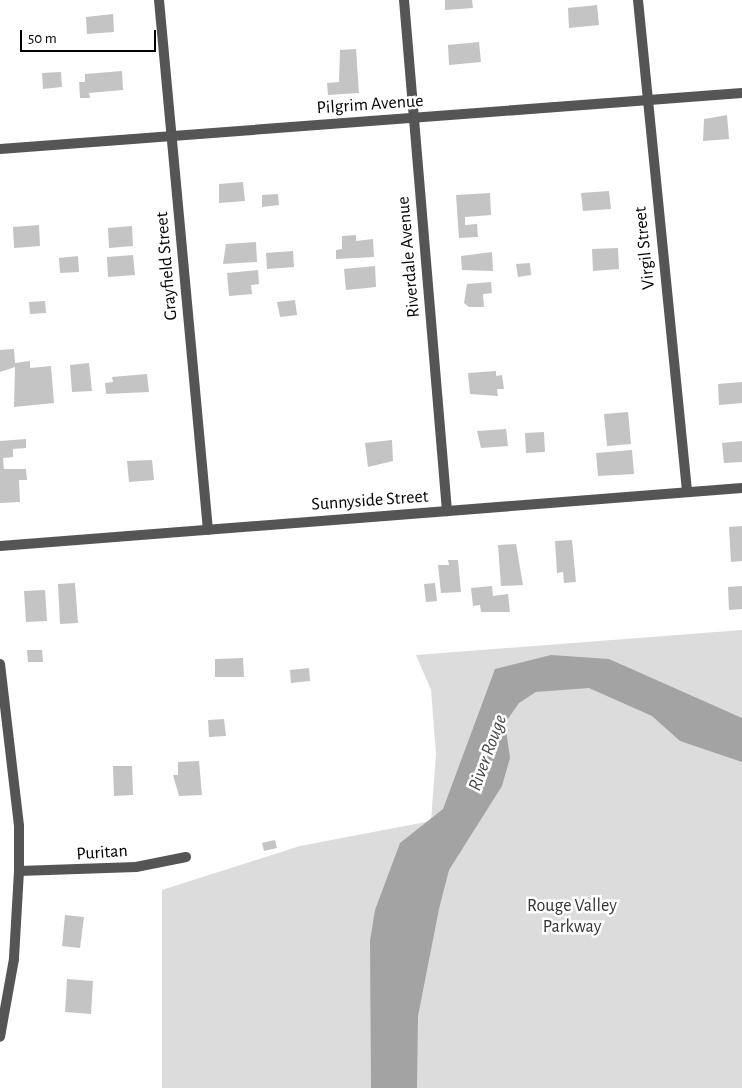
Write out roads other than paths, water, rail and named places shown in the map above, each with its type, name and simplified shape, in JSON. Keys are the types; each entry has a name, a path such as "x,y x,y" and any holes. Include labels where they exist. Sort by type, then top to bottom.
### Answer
{"street":[{"name":"Grayfield Street","path":"159,0 208,530"},
{"name":"Riverdale Avenue","path":"404,0 447,511"},
{"name":"Virgil Street","path":"638,0 646,100 687,492"},
{"name":"Pilgrim Avenue","path":"0,149 742,93"},
{"name":"Sunnyside Street","path":"0,546 742,488"},
{"path":"0,664 18,826 19,871 14,959 0,1037"},
{"name":"Puritan","path":"19,871 136,867 186,857"}],"water":[{"name":"River Rouge","path":"551,655 609,659 742,718 742,762 680,741 652,716 589,688 536,692 519,703 505,723 510,758 502,786 449,870 439,909 418,1016 417,1088 371,1088 370,941 375,910 400,843 443,809 495,669"}],"park label":[{"name":"Rouge Valley Parkway","path":"572,918"}]}
